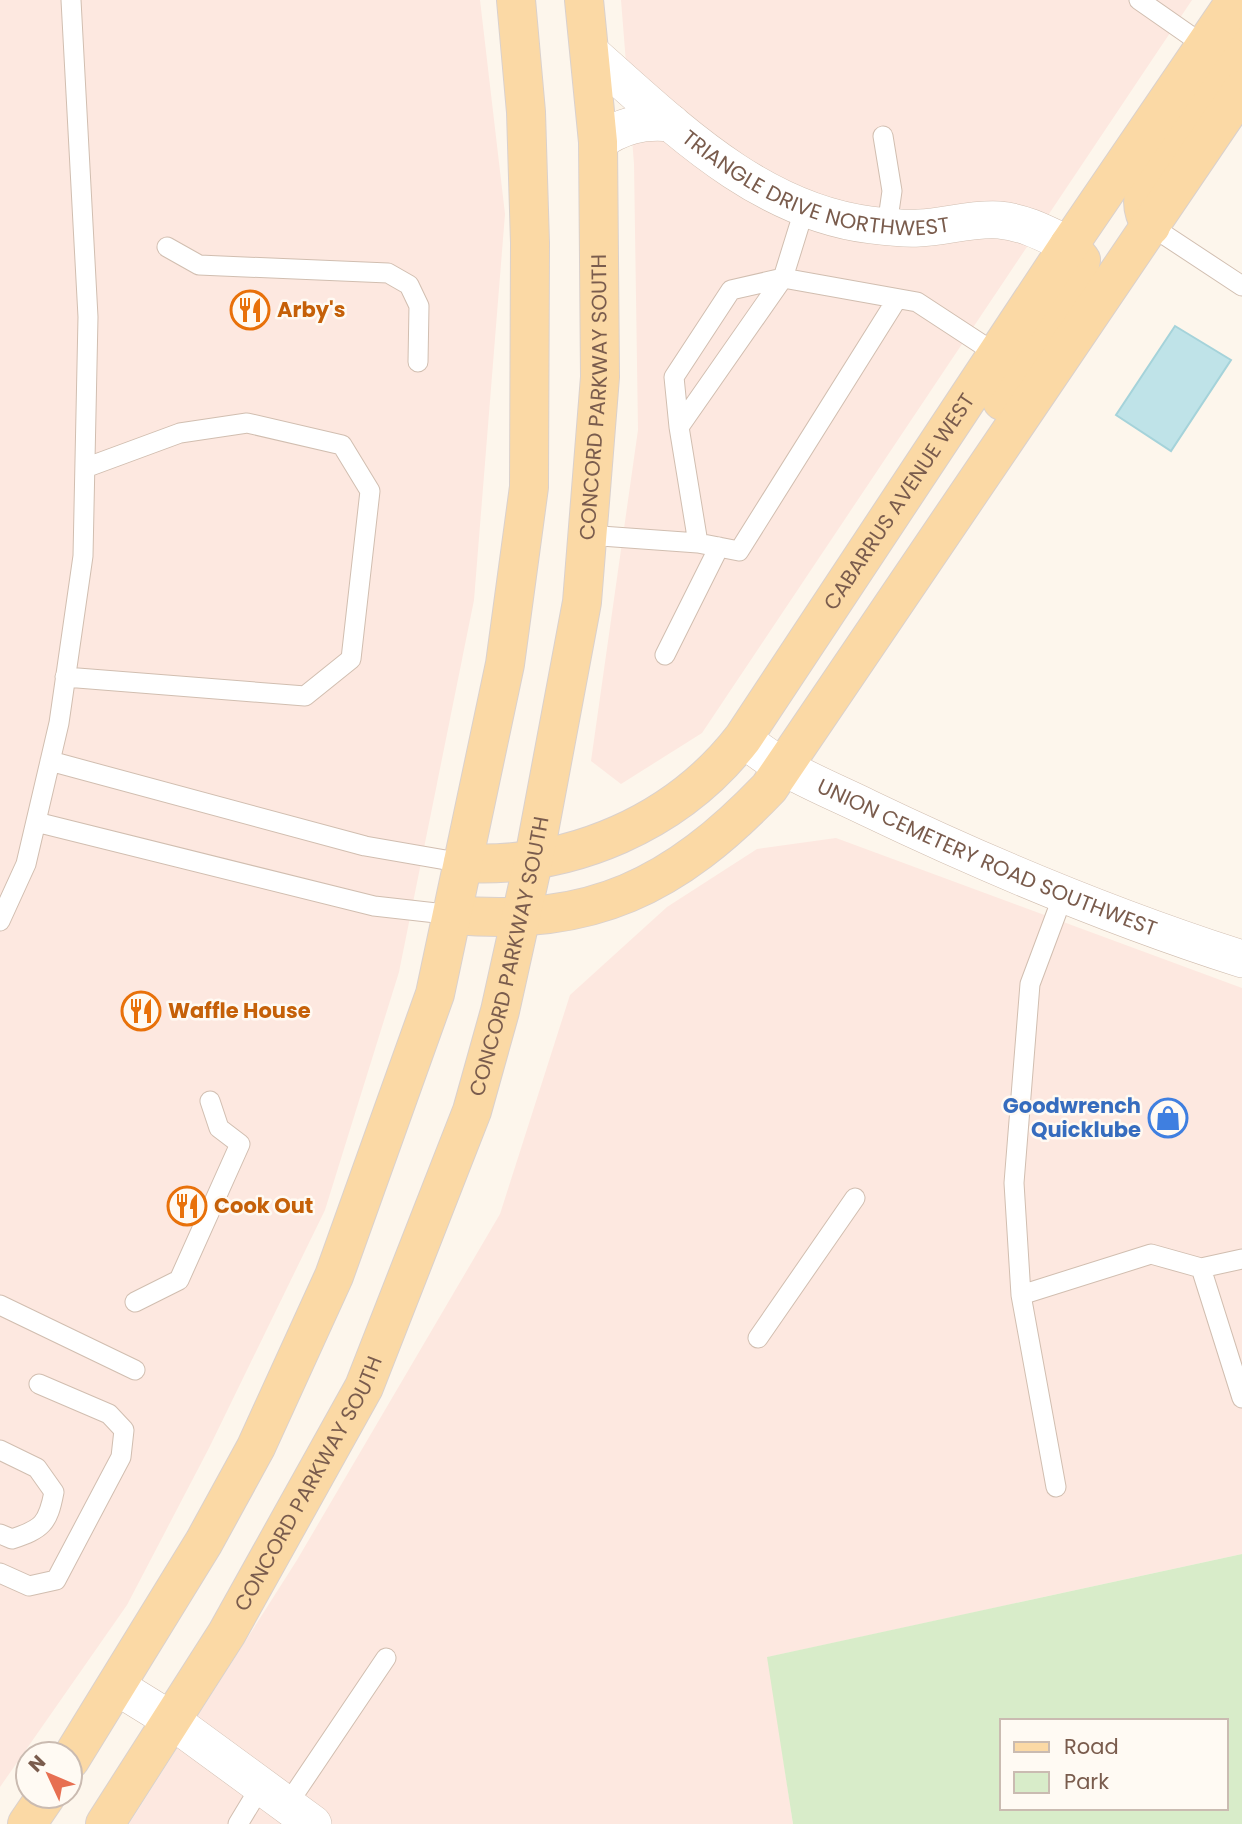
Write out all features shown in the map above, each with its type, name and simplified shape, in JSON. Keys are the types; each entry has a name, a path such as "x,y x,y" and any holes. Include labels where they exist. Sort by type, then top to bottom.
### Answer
{"main road":[{"path":"82,1740 204,1542 256,1447 334,1276 435,994 454,915 505,664 529,487 530,243 526,112 516,0"},
{"name":"CONCORD PARKWAY SOUTH","path":"105,1824 227,1633 364,1387 472,1111 522,918 582,603 600,377 598,142 584,0"},
{"name":"CABARRUS AVENUE WEST","path":"463,863 482,864 534,858 609,840 645,824 702,783 743,738 1069,245 1236,0"},
{"path":"1151,226 1142,211 1143,192 1151,175 1242,40"},
{"path":"454,915 522,918 565,914 596,906 658,877 732,827 785,768 1242,90"},
{"path":"971,494 966,473 968,454 1075,285 1081,260 1069,245"}],"street":[{"name":"TRIANGLE DRIVE NORTHWEST","path":"590,52 713,159 782,199 848,220 887,226 919,228 998,220 1030,227 1069,245"},
{"path":"598,142 620,127 654,121 671,123"},
{"name":"UNION CEMETERY ROAD SOUTHWEST","path":"743,738 763,756 785,768 956,851 1180,939 1242,960"},
{"path":"116,1686 171,1720 287,1805"}],"lane":[{"path":"0,921 26,864 50,761 83,556 88,317 71,0"},
{"path":"1139,0 1205,46"},
{"path":"883,136 892,191 887,226"},
{"path":"679,427 783,278 805,207"},
{"path":"1151,226 1242,286"},
{"path":"167,247 199,265 388,274 409,285 418,306 418,362"},
{"path":"698,543 679,427 674,377 730,290 783,278 917,302 998,355"},
{"path":"587,535 698,543 739,551 897,299"},
{"path":"65,677 305,696 351,659 370,491 342,445 247,423 180,433 85,468"},
{"path":"666,655 719,547"},
{"path":"50,761 365,846 463,863"},
{"path":"36,822 374,905 454,915"},
{"path":"1056,1487 1021,1295 1014,1183 1030,984 1064,893"},
{"path":"135,1303 179,1280 240,1144 219,1128 210,1101"},
{"path":"758,1338 855,1198"},
{"path":"1021,1295 1151,1254 1200,1268 1242,1259"},
{"path":"1200,1268 1242,1398"},
{"path":"0,1306 135,1370"},
{"path":"0,1573 29,1586 56,1580 121,1457 124,1430 109,1415 39,1384"},
{"path":"0,1450 37,1468 54,1492 50,1515 36,1531 12,1539 0,1534"},
{"path":"238,1824 287,1805 386,1658"}],"shaded area":[{"path":"0,0 480,0 505,214 474,600 399,972 325,1210 209,1448 127,1605 33,1740 14,1740 14,1767 0,1787"},
{"path":"621,0 1192,0 702,733 621,784 591,761 638,430 634,164"},
{"path":"836,838 1242,988 1242,1554 768,1657 793,1824 129,1824 297,1560 500,1214 570,995 667,907 757,849"}],"green space":[{"path":"1242,1554 1242,1824 793,1824 767,1657"}],"water":[{"path":"1175,326 1231,360 1171,451 1116,415"}],"place":[{"name":"Arby's","path":"250,310"},
{"name":"Waffle House","path":"141,1011"},
{"name":"Goodwrench Quicklube","path":"1168,1118"},
{"name":"Cook Out","path":"187,1206"}]}
